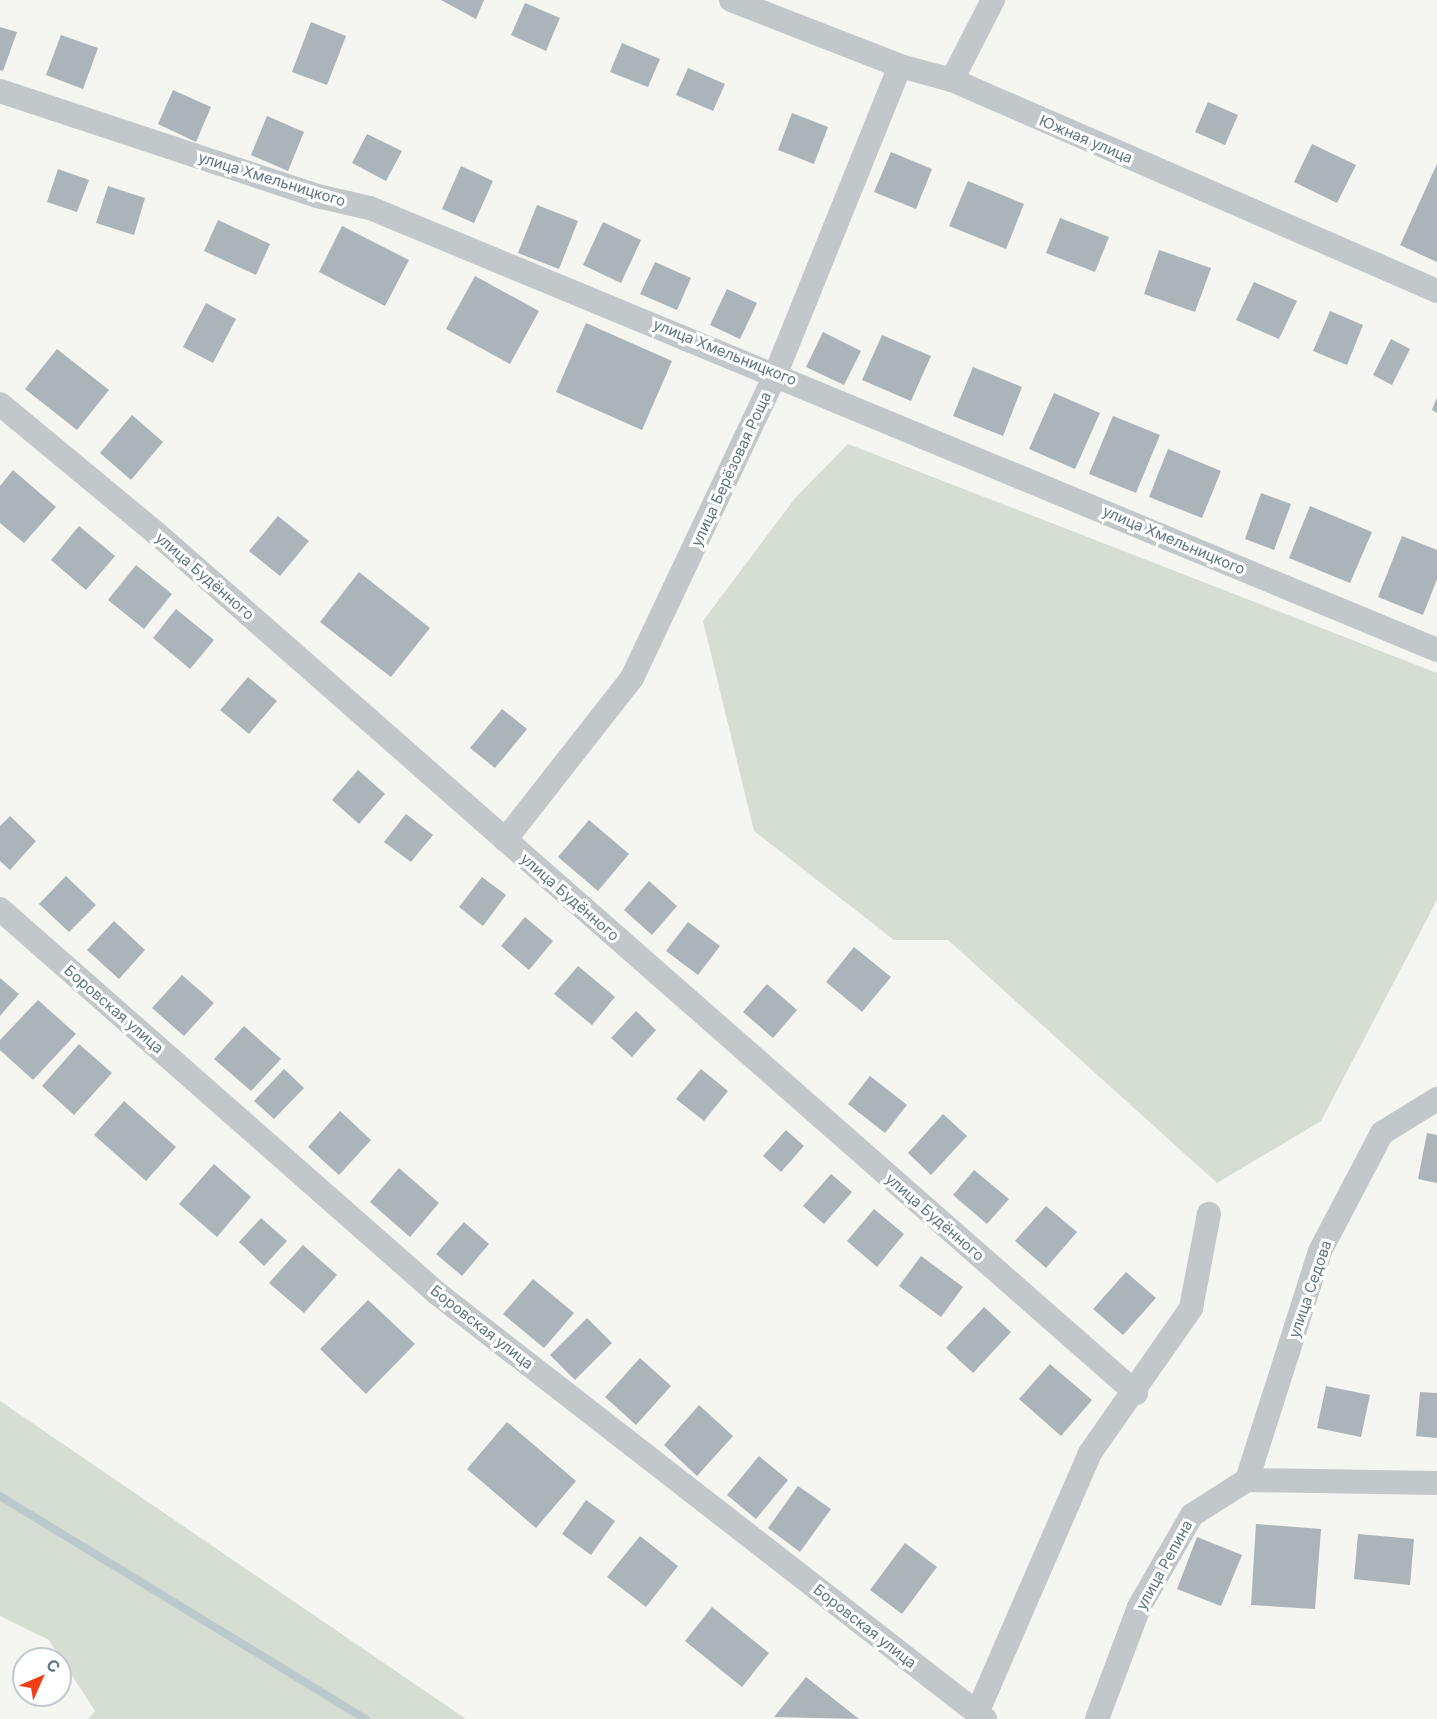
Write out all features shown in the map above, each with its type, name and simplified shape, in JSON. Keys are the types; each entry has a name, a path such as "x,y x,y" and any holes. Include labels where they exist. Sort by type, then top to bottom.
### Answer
{"street":[{"name":"Южная улица","path":"731,0 900,66 952,80 1437,291"},
{"path":"952,80 993,0"},
{"name":"улица Берёзовая Роща","path":"505,840 632,678 776,373 900,66"},
{"name":"улица Хмельницкого","path":"0,91 316,196 370,208 776,373 1437,650"},
{"name":"улица Будённого","path":"0,404 156,533 1137,1394"},
{"name":"Боровская улица","path":"0,909 438,1294 981,1716"},
{"name":"улица Седова","path":"1247,1480 1320,1251 1382,1133 1437,1099"},
{"path":"981,1716 1090,1453 1137,1394 1191,1308 1209,1214"},
{"path":"1247,1480 1437,1483"},
{"name":"улица Репина","path":"1097,1719 1139,1607 1192,1515 1247,1480"}],"shaded area":[{"path":"848,444 1437,673 1437,900 1321,1121 1217,1183 948,940 894,940 754,831 703,621 796,497"},
{"path":"0,1401 466,1719 88,1719 95,1711 72,1676 72,1647 54,1647 49,1640 0,1616"}],"building":[{"path":"441,0 484,0 476,19"},
{"path":"525,3 560,18 546,51 511,35"},
{"path":"311,22 346,36 327,85 292,72"},
{"path":"0,27 17,32 3,71 0,70"},
{"path":"61,35 98,48 83,89 46,75"},
{"path":"622,43 660,59 648,87 610,72"},
{"path":"688,68 725,84 713,111 676,95"},
{"path":"173,90 211,107 196,142 158,124"},
{"path":"1208,102 1238,115 1225,145 1195,132"},
{"path":"792,113 828,127 814,164 778,150"},
{"path":"267,116 304,132 288,171 251,155"},
{"path":"367,134 402,151 386,181 352,163"},
{"path":"1312,144 1356,165 1337,203 1294,182"},
{"path":"891,152 932,169 916,209 874,192"},
{"path":"1437,164 1437,262 1400,245"},
{"path":"461,166 493,181 474,223 442,209"},
{"path":"58,169 89,180 77,212 47,202"},
{"path":"968,181 1024,204 1006,249 949,226"},
{"path":"108,186 145,198 134,235 96,223"},
{"path":"537,205 578,221 559,269 518,253"},
{"path":"1060,218 1109,237 1095,272 1046,253"},
{"path":"218,220 270,244 256,275 204,251"},
{"path":"603,222 641,240 621,283 583,265"},
{"path":"342,226 409,260 385,306 319,272"},
{"path":"1159,250 1211,268 1195,312 1144,294"},
{"path":"655,262 691,278 677,310 640,294"},
{"path":"475,276 539,311 510,364 446,329"},
{"path":"1254,282 1297,301 1279,339 1236,320"},
{"path":"727,289 757,303 740,339 710,325"},
{"path":"206,303 236,319 213,363 183,347"},
{"path":"1330,311 1363,325 1347,365 1313,351"},
{"path":"586,323 672,361 642,430 556,392"},
{"path":"823,332 861,351 844,385 806,367"},
{"path":"882,335 931,356 911,401 862,380"},
{"path":"1391,339 1410,349 1392,385 1373,375"},
{"path":"57,349 109,390 77,430 25,389"},
{"path":"973,367 1022,387 1003,436 953,416"},
{"path":"1054,393 1100,413 1075,469 1029,449"},
{"path":"1437,397 1437,413 1432,410"},
{"path":"132,415 163,442 131,480 100,453"},
{"path":"1113,416 1160,435 1136,493 1089,474"},
{"path":"1168,449 1221,471 1202,518 1149,497"},
{"path":"13,470 56,507 24,543 0,523 0,486"},
{"path":"1261,493 1291,504 1274,550 1245,539"},
{"path":"1310,506 1372,532 1350,583 1289,558"},
{"path":"278,516 309,541 280,576 249,551"},
{"path":"79,526 115,556 86,590 51,560"},
{"path":"1402,536 1437,550 1437,579 1423,615 1378,597"},
{"path":"136,565 172,594 144,629 108,600"},
{"path":"359,572 430,628 391,677 320,622"},
{"path":"176,609 214,640 190,669 153,638"},
{"path":"248,677 277,701 249,734 220,710"},
{"path":"502,709 527,729 495,768 470,748"},
{"path":"358,770 385,794 359,824 332,800"},
{"path":"406,814 433,835 411,862 384,842"},
{"path":"10,816 36,841 10,870 0,861 0,826"},
{"path":"589,820 629,854 598,891 558,857"},
{"path":"66,876 96,905 69,932 39,904"},
{"path":"482,877 506,895 483,926 459,907"},
{"path":"649,881 677,906 652,935 624,910"},
{"path":"525,917 553,941 529,970 501,946"},
{"path":"114,921 145,950 119,979 87,950"},
{"path":"688,922 720,946 698,975 666,951"},
{"path":"854,947 891,977 862,1012 826,982"},
{"path":"578,966 615,997 592,1025 554,994"},
{"path":"182,975 214,1003 184,1036 152,1008"},
{"path":"0,978 19,994 0,1016"},
{"path":"767,984 797,1010 773,1038 743,1012"},
{"path":"38,1000 76,1034 33,1080 0,1050 0,1040"},
{"path":"636,1011 656,1030 632,1057 611,1038"},
{"path":"244,1026 281,1059 251,1091 214,1059"},
{"path":"79,1044 112,1073 74,1115 42,1086"},
{"path":"284,1069 304,1088 274,1119 254,1101"},
{"path":"701,1069 728,1091 704,1121 676,1099"},
{"path":"870,1076 907,1105 885,1133 848,1104"},
{"path":"124,1101 176,1147 146,1181 94,1135"},
{"path":"340,1111 371,1140 339,1175 308,1147"},
{"path":"943,1114 967,1136 931,1175 908,1153"},
{"path":"786,1130 804,1146 781,1172 763,1156"},
{"path":"1427,1133 1437,1135 1437,1183 1418,1179"},
{"path":"214,1164 251,1197 217,1237 179,1204"},
{"path":"399,1168 439,1203 410,1237 370,1202"},
{"path":"974,1170 1009,1199 987,1224 953,1195"},
{"path":"831,1174 852,1192 824,1224 803,1206"},
{"path":"1046,1206 1077,1232 1046,1268 1015,1241"},
{"path":"874,1209 904,1234 877,1267 847,1241"},
{"path":"261,1218 287,1241 264,1266 239,1242"},
{"path":"464,1222 489,1244 462,1276 436,1254"},
{"path":"303,1245 337,1275 304,1313 269,1283"},
{"path":"921,1256 963,1287 941,1317 899,1286"},
{"path":"1126,1272 1156,1298 1123,1335 1093,1309"},
{"path":"533,1279 574,1313 544,1348 503,1314"},
{"path":"368,1300 415,1344 366,1394 320,1349"},
{"path":"984,1307 1011,1332 973,1373 946,1348"},
{"path":"587,1318 612,1343 575,1380 550,1355"},
{"path":"640,1358 671,1386 636,1425 605,1397"},
{"path":"1050,1364 1092,1400 1061,1436 1019,1399"},
{"path":"1326,1386 1370,1395 1361,1437 1317,1428"},
{"path":"1420,1392 1437,1393 1437,1438 1416,1436"},
{"path":"699,1405 733,1436 697,1476 664,1445"},
{"path":"507,1422 576,1481 536,1528 467,1469"},
{"path":"759,1456 788,1480 756,1519 727,1495"},
{"path":"798,1486 831,1509 800,1552 768,1528"},
{"path":"586,1500 615,1521 591,1555 562,1534"},
{"path":"1256,1524 1321,1529 1315,1609 1251,1605"},
{"path":"1358,1534 1414,1539 1410,1585 1354,1579"},
{"path":"640,1536 678,1566 646,1607 607,1577"},
{"path":"1197,1537 1242,1555 1221,1606 1177,1589"},
{"path":"905,1543 937,1567 902,1614 870,1590"},
{"path":"712,1607 769,1653 742,1687 685,1641"},
{"path":"806,1677 859,1719 774,1717"}],"waterway":[{"path":"0,1496 366,1719"}]}
